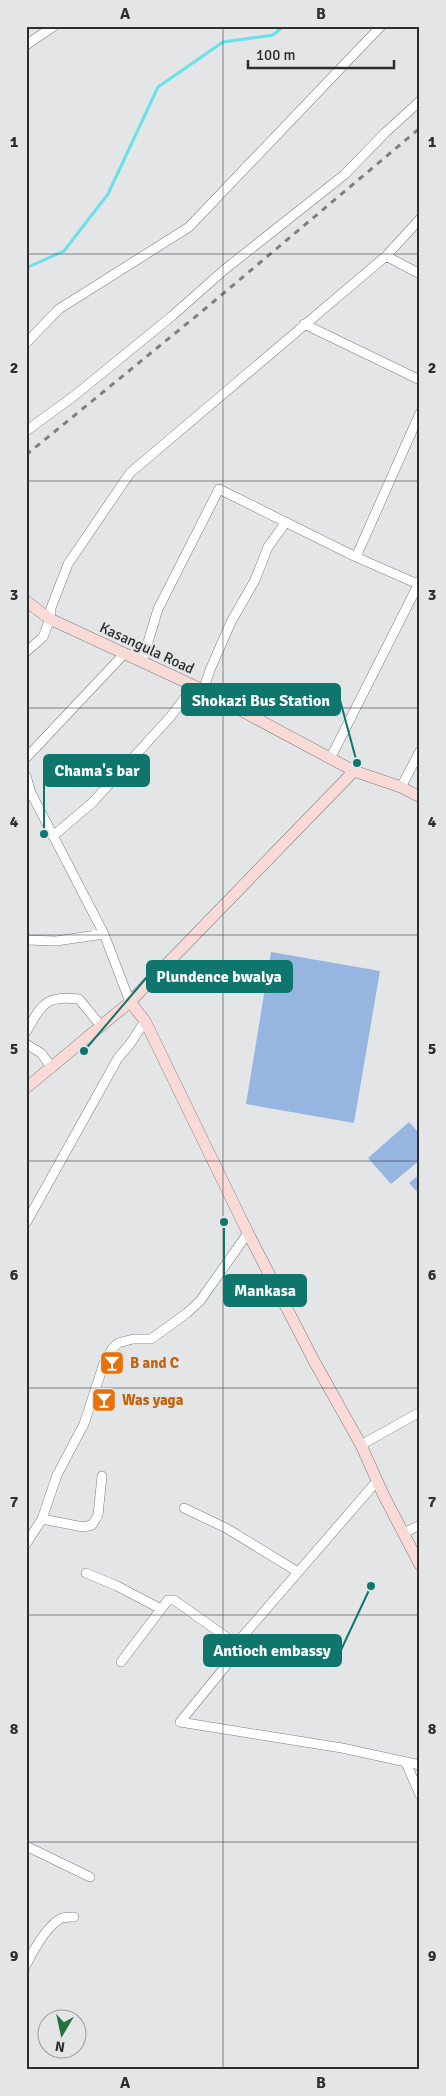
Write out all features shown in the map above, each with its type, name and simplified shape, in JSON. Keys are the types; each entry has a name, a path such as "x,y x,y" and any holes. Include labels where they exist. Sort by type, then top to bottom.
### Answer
{"street":[{"path":"26,45 54,26"},
{"path":"26,343 59,309 189,228 381,26"},
{"path":"26,431 74,396 172,316 224,270 344,175 386,132 420,101"},
{"path":"26,652 43,637 50,619 51,608 68,564 130,473 156,453 304,324 386,256 420,219"},
{"path":"386,256 420,274"},
{"path":"304,324 420,380"},
{"path":"356,557 420,413"},
{"path":"142,662 158,609 218,489 356,557 419,583 331,757"},
{"path":"53,836 92,804 171,716 199,688 255,580 268,547 286,522"},
{"name":"Kasangula Road","path":"26,601 50,619 199,688 354,771 420,797"},
{"path":"26,758 124,654"},
{"path":"401,788 420,751"},
{"path":"26,1088 130,1002 354,771"},
{"path":"26,776 28,794 53,836 104,934 130,1002 146,1021 248,1233 314,1361 361,1445 377,1481 420,1565"},
{"path":"26,940 56,941 104,934"},
{"path":"26,1032 44,1003 50,1000 79,999 101,1026"},
{"path":"26,1223 118,1058 146,1021"},
{"path":"26,1044 41,1053 52,1068"},
{"path":"26,1544 42,1520 57,1475 84,1424 104,1362 112,1349 118,1343 133,1339 151,1339 187,1313 200,1301 248,1233"},
{"path":"361,1445 420,1412"},
{"path":"42,1520 83,1527 92,1525 98,1515 102,1476"},
{"path":"377,1481 236,1644 225,1667 180,1722 342,1748 420,1766"},
{"path":"184,1508 226,1528 298,1572"},
{"path":"404,1533 420,1525"},
{"path":"86,1573 117,1586 161,1609"},
{"path":"120,1662 168,1600 174,1600 236,1644"},
{"path":"406,1763 420,1795"},
{"path":"26,1846 90,1876"},
{"path":"26,1965 37,1944 50,1928 62,1918 74,1917"}],"shaded area":[{"path":"271,952 380,971 354,1123 246,1104"},
{"path":"409,1122 420,1134 420,1160 391,1184 368,1158"},
{"path":"420,1174 420,1195 409,1183"}],"waterway":[{"path":"26,268 64,251 108,194 158,87 223,42 273,35 284,26"}],"railway":[{"path":"26,455 206,308 420,128"}],"place":[{"name":"Shokazi Bus Station","path":"357,763"},
{"name":"Chama's bar","path":"44,834"},
{"name":"Plundence bwalya","path":"84,1051"},
{"name":"Mankasa","path":"224,1222"},
{"name":"B and C","path":"112,1363"},
{"name":"Was yaga","path":"104,1400"},
{"name":"Antioch embassy","path":"371,1586"}]}
